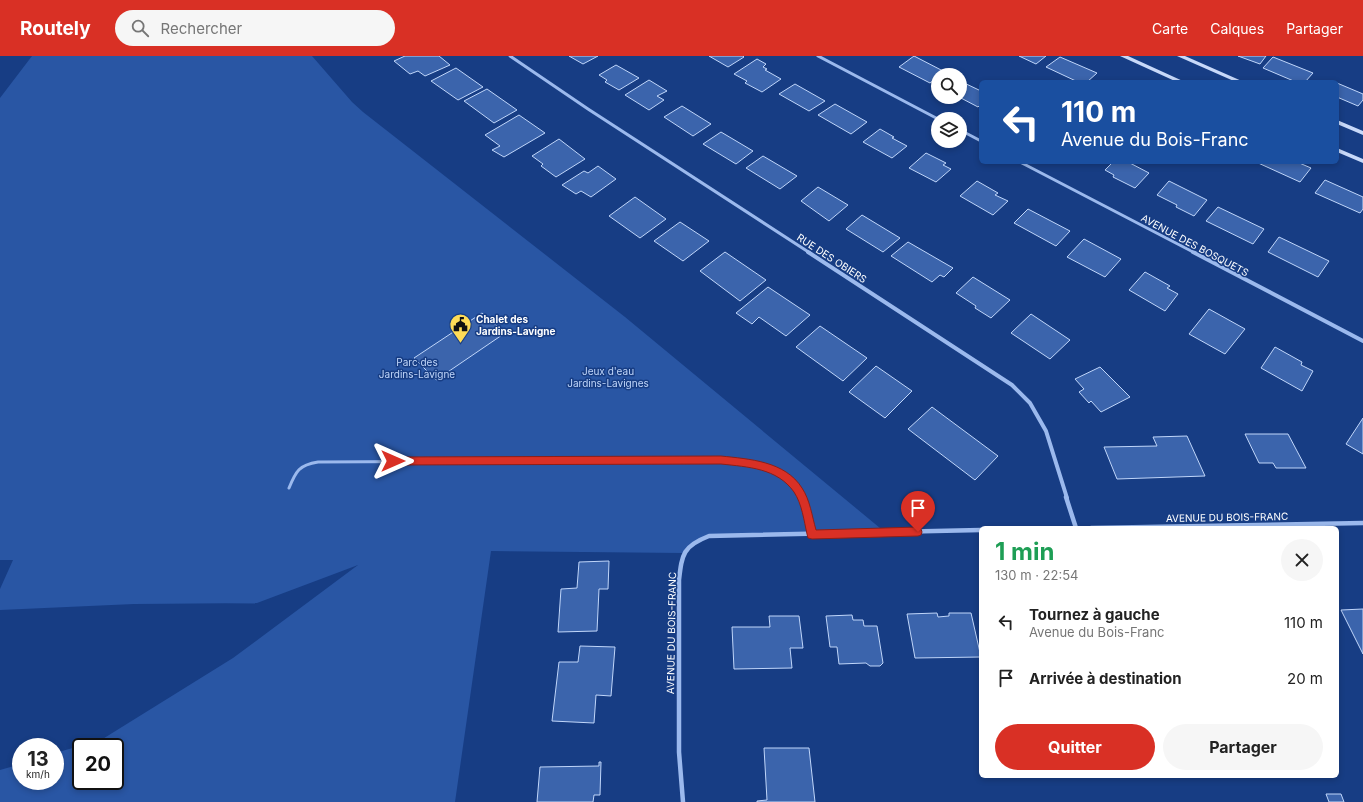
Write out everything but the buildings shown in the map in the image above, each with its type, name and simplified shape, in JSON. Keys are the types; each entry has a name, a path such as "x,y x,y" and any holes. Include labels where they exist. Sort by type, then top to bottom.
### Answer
{"street":[{"name":"RUE DES OBIERS","path":"510,56 588,109 1012,385 1030,404 1046,431 1075,526"},
{"path":"818,56 931,115"},
{"path":"1123,56 1177,80"},
{"path":"1180,56 1237,80"},
{"path":"1339,123 1363,133"},
{"path":"967,134 979,140"},
{"path":"1339,151 1363,161"},
{"name":"AVENUE DES BOSQUETS","path":"1024,164 1363,341"},
{"name":"AVENUE DU BOIS-FRANC","path":"1227,526 1363,524"},
{"name":"AVENUE DU BOIS-FRANC","path":"683,802 679,752 678,587 683,553 693,542 709,536 979,530"}],"lane":[{"path":"289,488 294,474 304,464 318,462 729,461 752,463 769,468 785,476 799,490 812,534"}],"green space":[{"name":"Parc des Jardins-Lavigne","path":"32,56 312,56 352,102 363,112 625,317 886,533 709,536 683,553 491,551 455,802 0,802 0,770 12,767 12,790 64,790 64,750 72,748 72,790 124,790 124,738 104,738 233,658 358,565 257,603 134,604 0,610 0,589 13,560 0,560 0,98"}],"place":[{"name":"Chalet des Jardins-Lavigne","path":"460,344"}],"route":[{"path":"393,461 721,460 752,463 769,468 785,476 799,490 812,534 918,532"}],"park label":[{"name":"Jeux d'eau Jardins-Lavignes","path":"608,376"}]}
